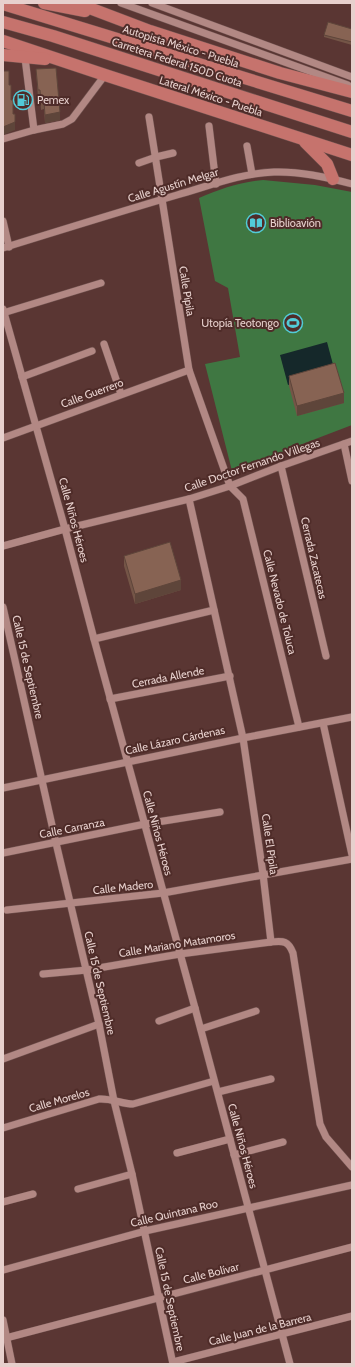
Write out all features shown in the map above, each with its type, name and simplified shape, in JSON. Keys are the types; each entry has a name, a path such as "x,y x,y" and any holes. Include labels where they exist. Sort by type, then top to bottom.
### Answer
{"highway":[{"path":"44,3 104,14"},
{"path":"76,3 150,31 280,73 352,92"},
{"name":"Autopista México - Puebla","path":"3,4 352,111"},
{"name":"Carretera Federal 150D Cuota","path":"3,22 53,36 347,130"},
{"path":"3,41 62,60"},
{"path":"3,55 62,60"},
{"name":"Lateral México - Puebla","path":"62,60 352,155"},
{"path":"303,140 327,164 333,179"}],"street":[{"path":"121,3 352,87"},
{"path":"152,3 352,77"},
{"path":"25,58 34,130"},
{"path":"3,139 34,130 63,124 72,119 105,75"},
{"name":"Calle Pípila","path":"149,117 188,370 230,486"},
{"path":"209,126 216,184"},
{"path":"247,146 252,174"},
{"path":"139,163 173,153"},
{"name":"Calle Agustín Melgar","path":"6,248 161,200 252,174 298,172 352,184"},
{"path":"3,221 6,248"},
{"path":"3,311 101,283"},
{"name":"Calle Niños Héroes","path":"3,311 65,529 110,700 218,1092 290,1364"},
{"path":"104,344 121,394"},
{"path":"22,377 92,350"},
{"name":"Calle Guerrero","path":"3,438 188,370"},
{"name":"Calle Doctor Fernando Villegas","path":"3,546 65,529 189,499 230,486 352,441"},
{"path":"344,444 352,481"},
{"name":"Cerrada Zacatecas","path":"281,466 326,656"},
{"name":"Calle Nevado de Toluca","path":"230,486 243,498 299,727"},
{"name":"Calle El Pípila","path":"189,499 243,738 263,874 270,942"},
{"name":"Calle 15 de Septiembre","path":"3,607 56,843 99,1024 114,1100 145,1231 173,1363"},
{"path":"94,639 214,610"},
{"name":"Cerrada Allende","path":"110,700 230,676"},
{"name":"Calle Lázaro Cárdenas","path":"3,788 127,761 352,717"},
{"path":"323,723 352,855"},
{"name":"Calle Carranza","path":"3,853 145,824 220,812"},
{"name":"Calle Madero","path":"7,910 163,893 352,859"},
{"path":"270,942 284,941 290,945 293,953 320,1124 326,1137 352,1167"},
{"name":"Calle Mariano Matamoros","path":"43,974 86,970 180,954 270,942"},
{"path":"159,1021 195,1008"},
{"path":"201,1029 256,1011"},
{"path":"3,1059 99,1024"},
{"path":"218,1092 271,1078"},
{"name":"Calle Morelos","path":"3,1128 99,1100 106,1099 126,1104 133,1104 214,1081"},
{"path":"177,1153 230,1139"},
{"path":"234,1155 283,1142"},
{"path":"78,1189 132,1174"},
{"name":"Calle Quintana Roo","path":"3,1270 145,1231 352,1185"},
{"path":"3,1202 33,1194"},
{"name":"Calle Bolívar","path":"6,1338 352,1247"},
{"name":"Calle Juan de la Barrera","path":"173,1363 352,1316"},
{"path":"3,1320 12,1364"}],"green space":[{"name":"Utopía Teotongo","path":"263,180 315,185 352,192 352,425 232,471 205,364 240,357 228,288 215,281 199,198 230,186"}],"water":[{"path":"327,342 335,372 288,385 280,355"}],"building":[{"path":"328,22 352,29 352,42 324,35"},
{"path":"56,68 60,112 45,115 44,102 41,102 40,90 38,90 36,69"},
{"path":"3,71 9,71 9,85 11,85 11,100 13,100 13,114 15,114 15,122 3,127"},
{"path":"335,363 344,393 297,406 289,376"},
{"path":"170,542 181,580 135,594 124,556"}],"place":[{"name":"Pemex","path":"23,100"},
{"name":"Biblioavión","path":"256,223"},
{"name":"Utopía Teotongo","path":"293,323"}]}
